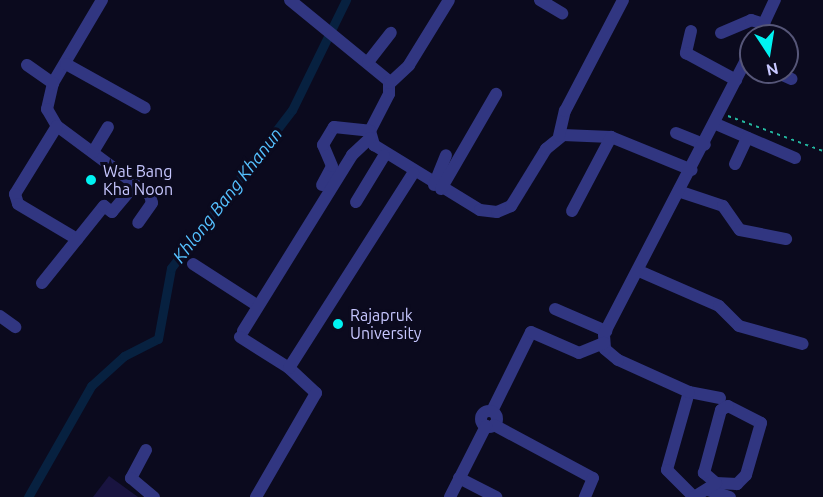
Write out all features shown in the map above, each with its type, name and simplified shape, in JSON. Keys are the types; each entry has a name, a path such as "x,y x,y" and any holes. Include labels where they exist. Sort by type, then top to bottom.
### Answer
{"street":[{"path":"290,0 368,62 390,83"},
{"path":"256,497 316,393 289,368 242,334 351,155 370,134 390,83 409,65 449,0"},
{"path":"540,0 562,13"},
{"path":"322,185 332,166 323,145 333,127 370,134 384,156 480,210 506,209 559,136 565,111 623,0"},
{"path":"742,24 751,20 764,24 776,0"},
{"path":"97,2 47,109 57,126 136,183 153,199 138,223"},
{"path":"721,33 739,25"},
{"path":"691,31 686,53 736,80"},
{"path":"368,62 391,33"},
{"path":"27,65 57,84"},
{"path":"68,65 145,108"},
{"path":"585,497 593,478 490,426 482,415 492,411 531,332 579,353 605,337 739,75"},
{"path":"437,187 496,94"},
{"path":"718,119 747,138 795,158"},
{"path":"57,126 15,194 18,204 77,239"},
{"path":"93,152 108,127"},
{"path":"676,133 705,145"},
{"path":"559,136 611,137 692,170"},
{"path":"572,211 611,137"},
{"path":"735,164 747,138"},
{"path":"437,187 446,155"},
{"path":"356,202 384,156"},
{"path":"289,368 413,173"},
{"path":"42,284 104,206 112,212 136,183"},
{"path":"681,192 723,206 740,230 786,239"},
{"path":"193,264 258,306"},
{"path":"639,271 719,306 739,326 803,344"},
{"path":"555,309 605,337 618,360 688,392 720,398"},
{"path":"0,316 15,327"},
{"path":"688,392 667,470 694,497 712,486 743,482 761,423 728,406 722,410 703,468 712,486 730,497"},
{"path":"450,497 490,426"},
{"path":"146,450 130,478 154,497"},
{"path":"459,478 496,497"}],"path":[{"path":"718,119 823,151"}],"building":[{"path":"109,476 138,497 93,497"}],"waterway":[{"name":"Khlong Bang Khanun","path":"28,497 91,386 124,356 158,339 171,268 292,110 346,0"}],"place":[{"name":"Wat Bang Kha Noon","path":"91,180"},
{"name":"Rajapruk University","path":"338,324"}]}
